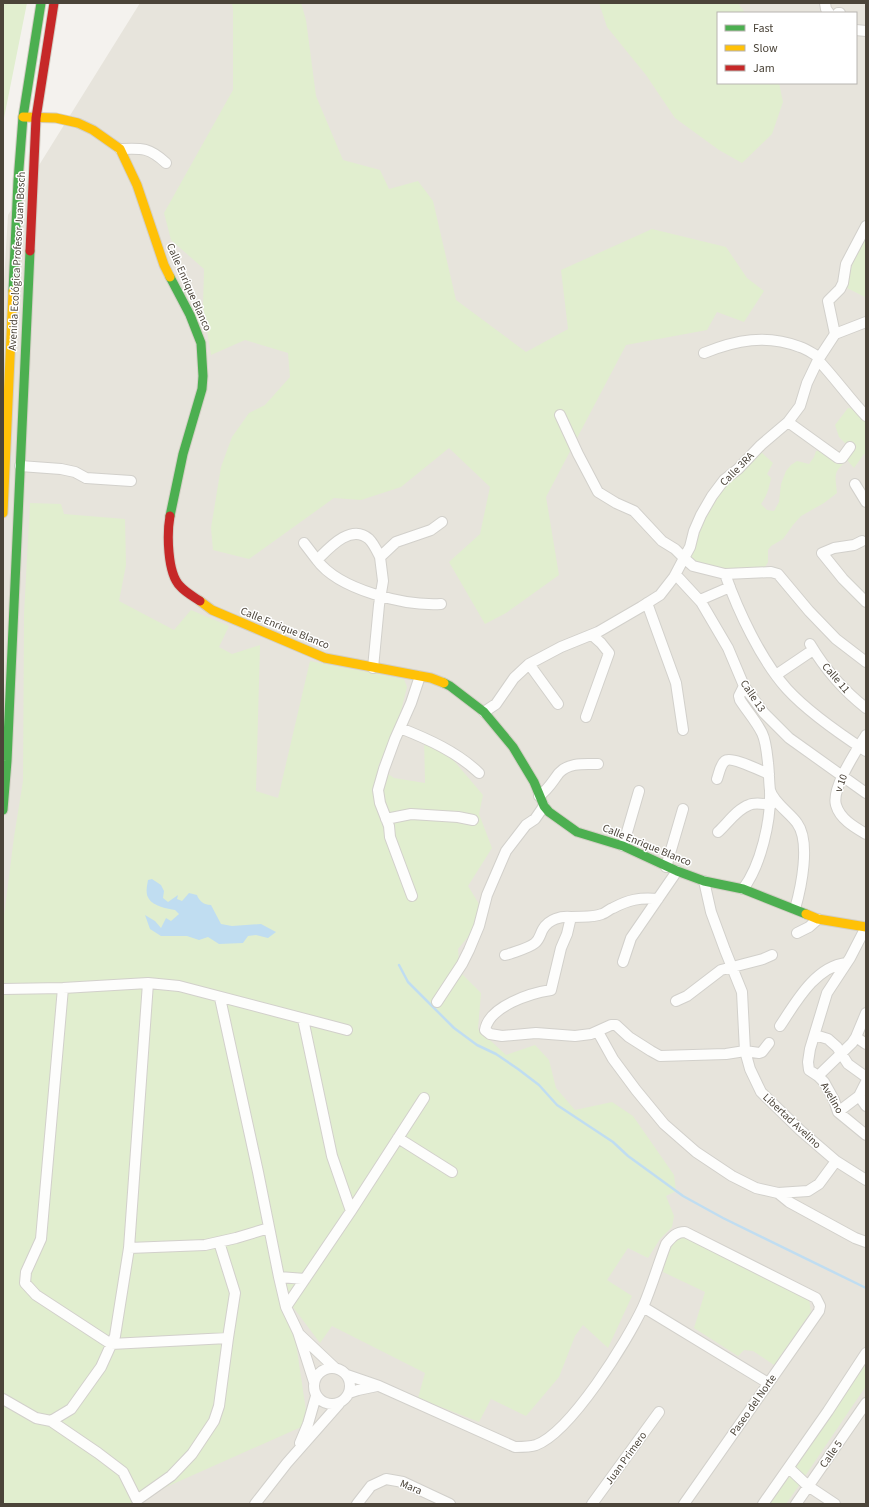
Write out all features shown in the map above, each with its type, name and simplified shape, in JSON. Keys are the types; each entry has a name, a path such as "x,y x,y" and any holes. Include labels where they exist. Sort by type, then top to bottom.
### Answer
{"street":[{"name":"Avenida Ecológica Profesor Juan Bosch","path":"3,513 18,181 23,117 41,3"},
{"name":"Avenida Ecológica Profesor Juan Bosch","path":"3,810 7,761 36,118 54,3"},
{"path":"23,117 56,118 78,123 93,130 120,149 141,148 152,152 166,163"},
{"name":"Calle Enrique Blanco","path":"120,149 136,185 164,265 190,314 201,343 202,389 183,454 168,527 170,565 179,586 212,610 325,658 431,678 450,686 484,712 513,747 534,782 544,806 549,812 577,832 623,846 666,867 704,881 743,890 796,909 818,919 866,927"},
{"path":"866,226 846,264 843,283 840,289 828,301 835,334 866,322"},
{"name":"Calle 3RA","path":"484,712 496,704 514,678 529,664 561,647 592,635 660,595 676,575 690,547 694,531 701,515 712,496 724,480 738,469 761,444 788,422 800,406 807,383 818,359 835,334"},
{"path":"704,354 726,344 742,341 775,340 800,347 818,359 866,416"},
{"path":"560,415 598,492 616,503 634,511 662,541 676,549 693,566 726,574 771,572 778,574 809,611 836,638 866,662"},
{"path":"788,422 838,458 842,458 850,447"},
{"path":"20,466 62,469 75,472 86,478 131,481"},
{"path":"855,484 866,502"},
{"path":"380,557 396,542 431,530 442,522"},
{"path":"317,560 333,545 353,533 367,537 380,557 383,581 380,596 373,668"},
{"path":"862,541 854,545 834,548 822,553 843,579 866,602"},
{"path":"304,543 323,569 333,577 347,582 362,591 380,596 442,604"},
{"path":"726,574 730,588 751,633 786,688 808,708 862,748"},
{"name":"Calle 13","path":"676,575 700,600 728,648 744,686 764,712 789,738 866,793"},
{"path":"700,600 730,588"},
{"path":"647,604 676,683 683,730"},
{"path":"586,717 609,654 602,643 592,635"},
{"name":"Calle 11","path":"776,674 811,647 834,677 855,700 866,708"},
{"path":"529,664 558,704"},
{"path":"412,896 390,837 386,819 380,803 378,790 384,769 411,704 419,679 418,676"},
{"path":"743,890 751,880 757,863 771,805 769,774 762,733 740,700 739,696 744,686"},
{"path":"400,728 445,749 472,766 479,773"},
{"name":"v 10","path":"866,735 862,748 842,777 837,792 836,804 842,817 866,834"},
{"path":"717,779 722,765 729,759 769,774"},
{"path":"539,796 547,790 563,769 581,764 598,764"},
{"path":"623,846 639,791"},
{"path":"770,791 777,801 797,822 802,830 804,839 803,867 796,909"},
{"path":"718,832 742,809 749,805 754,803 771,805"},
{"path":"437,1002 462,964 469,950 479,926 487,895 506,851 526,825 535,819 544,806"},
{"path":"666,867 683,809"},
{"path":"386,819 411,814 458,817 473,820"},
{"path":"623,962 631,938 677,871"},
{"name":"Libertad Avelino","path":"704,881 711,912 742,992 745,1051 750,1069 761,1092 800,1130 836,1161 866,1180"},
{"path":"505,955 533,944 538,940 544,928 558,917 589,917 603,914 612,908 634,899 658,899"},
{"path":"571,918 567,934 561,948 551,990 538,992 516,1000 501,1008 492,1015 486,1024 485,1030 490,1034 502,1036 536,1033 575,1036 591,1034 611,1025 616,1025 629,1037 651,1052 660,1056 726,1054 745,1051 752,1053 762,1052 768,1043"},
{"path":"797,933 809,927 818,919"},
{"name":"Avelino","path":"866,927 856,947 827,993 810,1049 808,1062 809,1070 824,1082 834,1100 838,1112 842,1117 866,1135"},
{"path":"676,1001 687,996 721,970 732,966 746,964 772,955"},
{"path":"780,1026 814,980 823,972 839,964 846,963"},
{"path":"51,1421 71,1409 101,1367 115,1336 128,1248 148,983"},
{"path":"3,989 62,988 148,983 179,986 220,998 347,1030"},
{"path":"62,988 41,1239 26,1272 25,1283 36,1295 111,1344 228,1338"},
{"path":"220,998 257,1165 286,1307 298,1332 314,1382 314,1392 316,1396 319,1400 328,1405 338,1404"},
{"path":"818,1076 856,1037 866,1013"},
{"path":"303,1019 332,1156 351,1211"},
{"path":"598,1032 613,1059 664,1124 696,1152 732,1176 756,1188 778,1193 808,1191 819,1184 836,1161"},
{"path":"815,1035 828,1039 837,1048 848,1064 866,1077"},
{"path":"856,1037 866,1044"},
{"path":"838,1112 859,1096 866,1082"},
{"path":"859,1096 866,1106"},
{"path":"286,1307 351,1211 424,1098"},
{"path":"398,1138 452,1172"},
{"path":"778,1193 789,1202 855,1238 866,1242"},
{"path":"128,1248 205,1245 269,1228"},
{"name":"Paseo del Norte","path":"643,1307 666,1244 672,1236 679,1232 685,1232 816,1298 820,1306 819,1310 684,1504"},
{"path":"3,1399 36,1418 51,1421 98,1452 123,1472 134,1502 171,1476 192,1454 214,1421 219,1406 235,1293 219,1242"},
{"path":"279,1277 305,1279"},
{"path":"298,1332 336,1368 347,1375 379,1386 515,1447 535,1446 551,1437 573,1415 617,1355 643,1307 768,1383"},
{"path":"763,1504 866,1353"},
{"path":"314,1382 318,1374 322,1371 336,1368"},
{"path":"255,1504 287,1463 349,1393 350,1384 347,1375"},
{"path":"349,1393 379,1386"},
{"path":"287,1463 302,1440 316,1396"},
{"name":"Calle 5","path":"796,1504 866,1403"},
{"name":"Juan Primero","path":"592,1504 659,1412"},
{"path":"789,1468 808,1486 835,1504"},
{"name":"Mara","path":"357,1504 371,1486 386,1479 403,1482 450,1504"}],"shaded area":[{"path":"140,3 866,3 866,1504 3,1504 3,298 8,215"}],"green space":[{"path":"3,3 27,3 3,123"},
{"path":"232,3 301,3 306,20 316,96 343,160 380,170 389,189 418,181 433,201 456,300 526,352 568,329 561,270 652,229 726,247 747,278 764,291 744,322 717,312 707,330 626,345 546,497 559,575 506,613 485,624 449,562 480,534 490,487 449,448 401,487 361,500 334,498 249,559 213,550 211,528 221,467 232,437 249,413 265,405 290,377 288,353 245,340 211,355 203,306 204,269 171,240 164,213 233,90"},
{"path":"599,3 738,3 744,12 717,12 717,84 779,84 783,102 772,134 742,163 719,150 675,118 646,75 607,27"},
{"path":"866,236 865,297 847,288 854,255"},
{"path":"848,408 856,409 866,420 866,455 864,454 854,468 847,460 842,464 836,474 837,493 824,503 801,516 783,539 771,546 768,550 768,562 764,569 735,574 688,560 712,497 761,452 773,463 767,474 771,478 769,489 761,504 767,510 774,511 779,502 781,484 786,471 791,465 797,461 809,464 816,451 823,449 838,456 846,444 839,437 835,425"},
{"path":"30,503 61,504 64,514 125,519 126,565 119,601 174,630 191,610 229,626 219,647 232,654 260,645 256,791 278,798 310,661 404,679 407,687 400,715 378,767 394,778 425,783 424,737 443,748 483,795 479,814 492,848 468,886 479,904 482,920 458,949 460,972 481,993 478,1029 506,1055 535,1045 549,1060 556,1088 575,1110 612,1102 633,1116 674,1175 676,1191 666,1196 674,1216 672,1227 660,1239 648,1258 628,1248 607,1280 632,1296 608,1348 583,1325 575,1336 559,1377 526,1416 491,1399 479,1422 418,1398 425,1373 332,1326 320,1343 290,1303 308,1424 137,1500 137,1504 3,1504 3,924 23,781 24,614"},
{"path":"681,1237 721,1252 809,1300 811,1312 774,1365 753,1351 744,1350 738,1356 694,1328 705,1292 663,1272 669,1246"},
{"path":"866,1364 866,1386 805,1476 794,1466"},
{"path":"786,1472 800,1484 786,1504 764,1504"}],"water":[{"path":"152,879 161,885 164,891 163,898 168,902 178,895 177,899 182,901 189,893 197,895 202,902 211,905 221,924 232,926 261,924 276,932 268,938 256,935 248,936 243,943 219,944 208,937 199,940 187,936 161,936 150,929 145,915 155,921 161,928 166,918 171,921 179,914 175,910 157,905 149,899 147,885 148,880"}],"waterway":[{"path":"399,965 408,982 454,1028 477,1045 496,1054 518,1069 539,1085 557,1105 613,1142 628,1156 683,1196 723,1218 866,1288"}],"traffic: fast":[{"path":"13,291 18,181 23,117 41,3"},
{"path":"3,810 7,761 30,251"},
{"path":"170,277 190,315 201,343 203,376 202,389 183,454 170,516"},
{"path":"444,683 484,712 513,747 534,782 544,806 549,812 577,832 623,846 677,871 704,881 743,889 806,914"}],"traffic: slow":[{"path":"23,117 56,118 78,123 93,130 120,149 137,185 164,265 170,277"},
{"path":"3,513 13,291"},
{"path":"200,601 212,610 325,658 431,678 444,683"},
{"path":"806,914 818,919 866,927"}],"traffic: jam":[{"path":"30,251 36,118 54,3"},
{"path":"170,516 168,542 170,563 173,572 176,580 182,588 200,601"}]}
